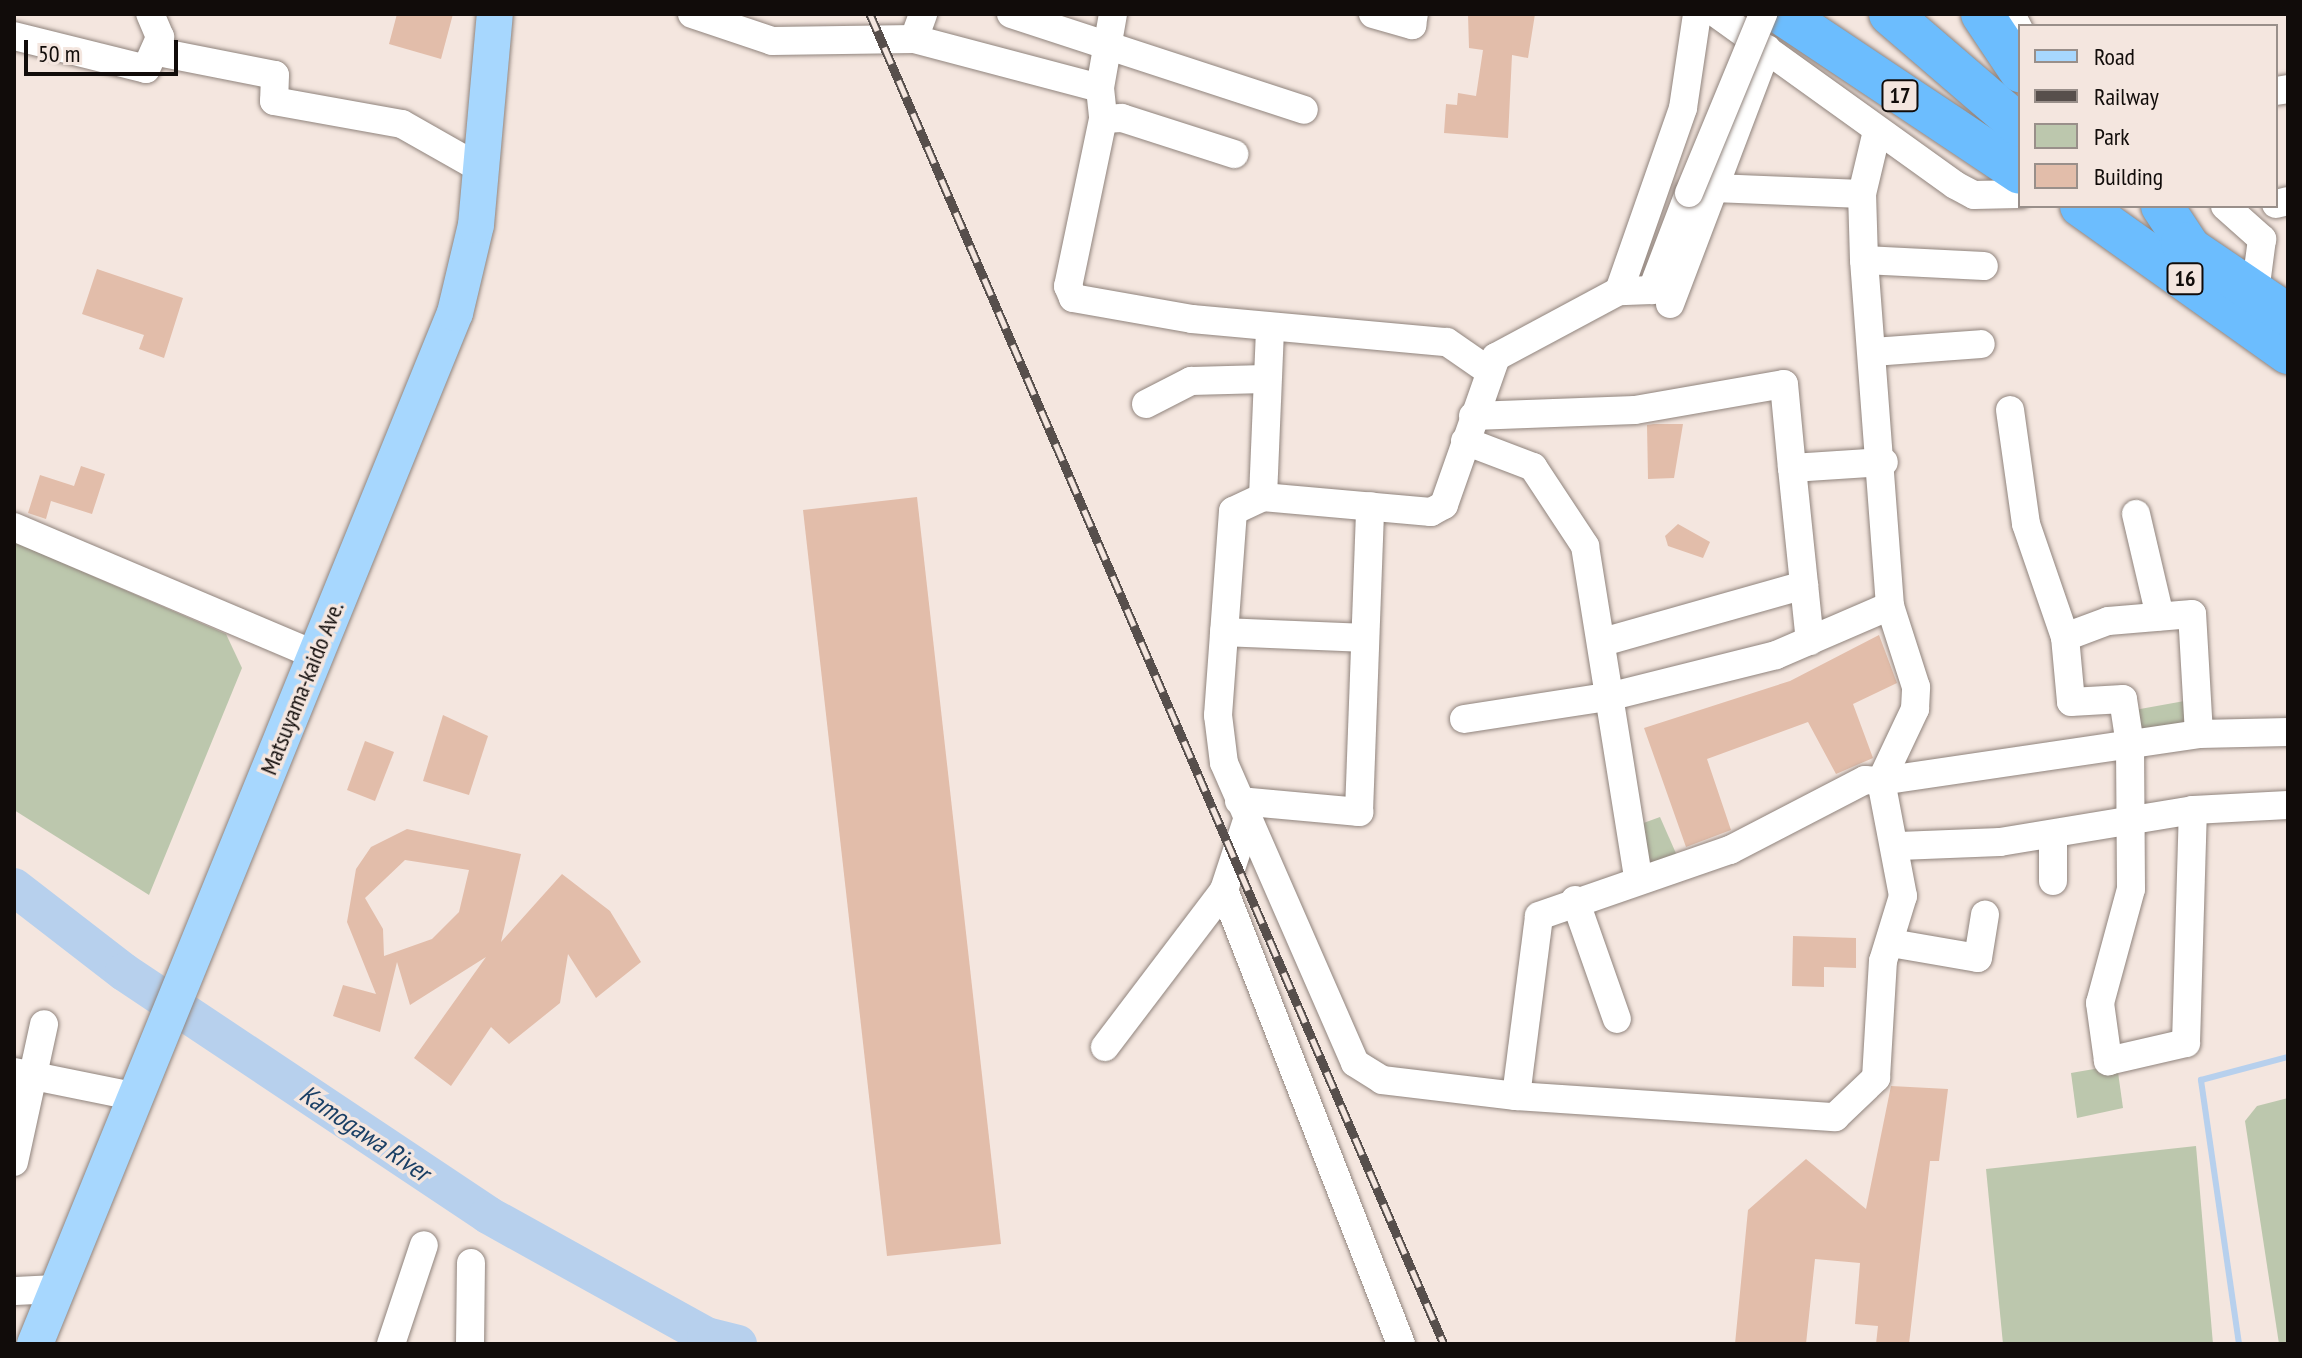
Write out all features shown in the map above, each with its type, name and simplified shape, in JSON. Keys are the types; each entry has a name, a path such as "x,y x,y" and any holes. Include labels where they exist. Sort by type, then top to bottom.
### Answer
{"highway":[{"path":"1832,14 2018,158"},
{"path":"1890,14 2018,124"},
{"path":"2012,20 2018,58"},
{"name":"17","path":"1774,32 2018,172"},
{"name":"16","path":"2084,208 2288,353"},
{"name":"16","path":"2131,208 2272,304"},
{"path":"2163,208 2191,250"}],"main road":[{"name":"Matsuyama-kaido Ave.","path":"35,1344 455,313 483,170 495,14"}],"street":[{"path":"14,36 146,69 158,52 150,14"},
{"path":"692,14 772,41 918,26 1100,88"},
{"path":"1011,14 1304,110"},
{"path":"1113,14 1100,88 1103,119 1068,286 1073,298 1270,327 1447,342 1489,371"},
{"path":"1373,14 1412,25 1414,14"},
{"path":"1619,291 1683,108 1697,14"},
{"path":"1717,14 1774,32 1877,131 1974,195 2018,194"},
{"path":"1670,304 1701,190 1763,14"},
{"path":"1774,32 1652,290 1619,291 1513,342 1489,371 1444,505 1431,512 1263,497 1233,511 1218,715 1224,763 1355,1063 1382,1080 1516,1096 1835,1117 1876,1078 1883,961 1903,896 1899,846 1881,781 1915,709 1916,687 1890,606 1884,462 1864,260 1862,194 1877,131"},
{"path":"158,52 275,75 274,101 402,124 483,170"},
{"path":"1103,119 1122,118 1234,154"},
{"path":"1701,190 1862,194"},
{"path":"2245,210 2262,239 2272,304"},
{"path":"1864,260 1984,266"},
{"path":"1263,497 1265,379 1270,327"},
{"path":"1873,352 1981,344"},
{"path":"1146,404 1191,381 1265,379"},
{"path":"1469,428 1635,410 1784,384 1810,641"},
{"path":"2010,410 2026,524 2065,637 2071,702 2123,699 2130,745 2135,817 2131,889 2100,1003 2108,1061 2186,1043 2193,810"},
{"path":"1469,428 1533,467 1585,546 1612,696 1638,877"},
{"path":"1792,468 1884,462"},
{"path":"1243,810 1359,812 1370,506"},
{"path":"2136,514 2160,616"},
{"path":"14,527 315,655"},
{"path":"1603,642 1804,585"},
{"path":"1464,719 1612,696 1810,641 1890,606"},
{"path":"2065,637 2108,621 2192,614 2199,734"},
{"path":"1224,632 1365,638"},
{"path":"1516,1096 1539,916 1638,877 1730,850 1865,780 1881,781 2199,734 2288,732"},
{"path":"1899,846 2053,834 2135,817 2193,810 2288,805"},
{"path":"1105,1047 1224,890 1243,810"},
{"path":"2053,834 2053,881"},
{"path":"1224,890 1401,1344"},
{"path":"1575,900 1617,1019"},
{"path":"1891,943 1978,958 1985,915"},
{"path":"14,1162 25,1074 44,1024"},
{"path":"25,1074 138,1097"},
{"path":"391,1344 424,1245"},
{"path":"470,1344 471,1263"},
{"path":"14,1291 57,1289"}],"green space":[{"path":"14,542 226,634 242,668 149,895 14,810"},
{"path":"2190,700 2193,732 2132,739 2129,711"},
{"path":"1660,817 1678,858 1642,868 1638,825"},
{"path":"2117,1065 2123,1108 2077,1118 2071,1073"},
{"path":"2288,1098 2288,1344 2279,1344 2245,1121 2257,1106"},
{"path":"2196,1146 2213,1344 2003,1344 1986,1169"}],"building":[{"path":"397,14 453,14 441,59 389,44"},
{"path":"1468,14 1535,14 1528,58 1512,55 1508,138 1444,133 1446,104 1457,105 1458,93 1476,96 1483,50 1469,48"},
{"path":"97,269 183,298 164,358 139,349 144,335 82,314"},
{"path":"1683,424 1674,478 1648,479 1647,425"},
{"path":"81,466 105,474 92,514 51,501 46,519 28,513 40,475 74,486"},
{"path":"917,497 1001,1244 887,1256 803,510"},
{"path":"1678,524 1710,542 1703,558 1668,546 1665,536"},
{"path":"1879,635 1897,683 1853,704 1873,758 1836,774 1808,722 1707,759 1731,830 1686,847 1644,728 1790,681"},
{"path":"443,715 488,736 469,795 423,781"},
{"path":"365,741 394,752 375,801 347,790"},
{"path":"407,829 521,854 501,942 562,874 610,911 641,962 596,998 568,954 560,1003 509,1044 491,1027 451,1086 414,1058 486,957 410,1005 397,962 380,1032 333,1016 343,985 376,994 347,922 356,869 371,847","holes":["405,860 469,870 459,912 432,939 384,956 383,929 365,898"]},
{"path":"1793,936 1856,938 1856,968 1824,967 1824,987 1792,986"},
{"path":"1891,1086 1948,1089 1939,1161 1930,1161 1909,1344 1876,1344 1878,1326 1855,1324 1860,1263 1815,1259 1806,1344 1735,1344 1748,1210 1806,1159 1866,1209"}],"waterway":[{"name":"Kamogawa River","path":"14,887 124,972 488,1215 706,1336 738,1344"},
{"path":"2239,1344 2201,1080 2288,1057"}],"railway":[{"path":"870,14 1444,1344"}]}
